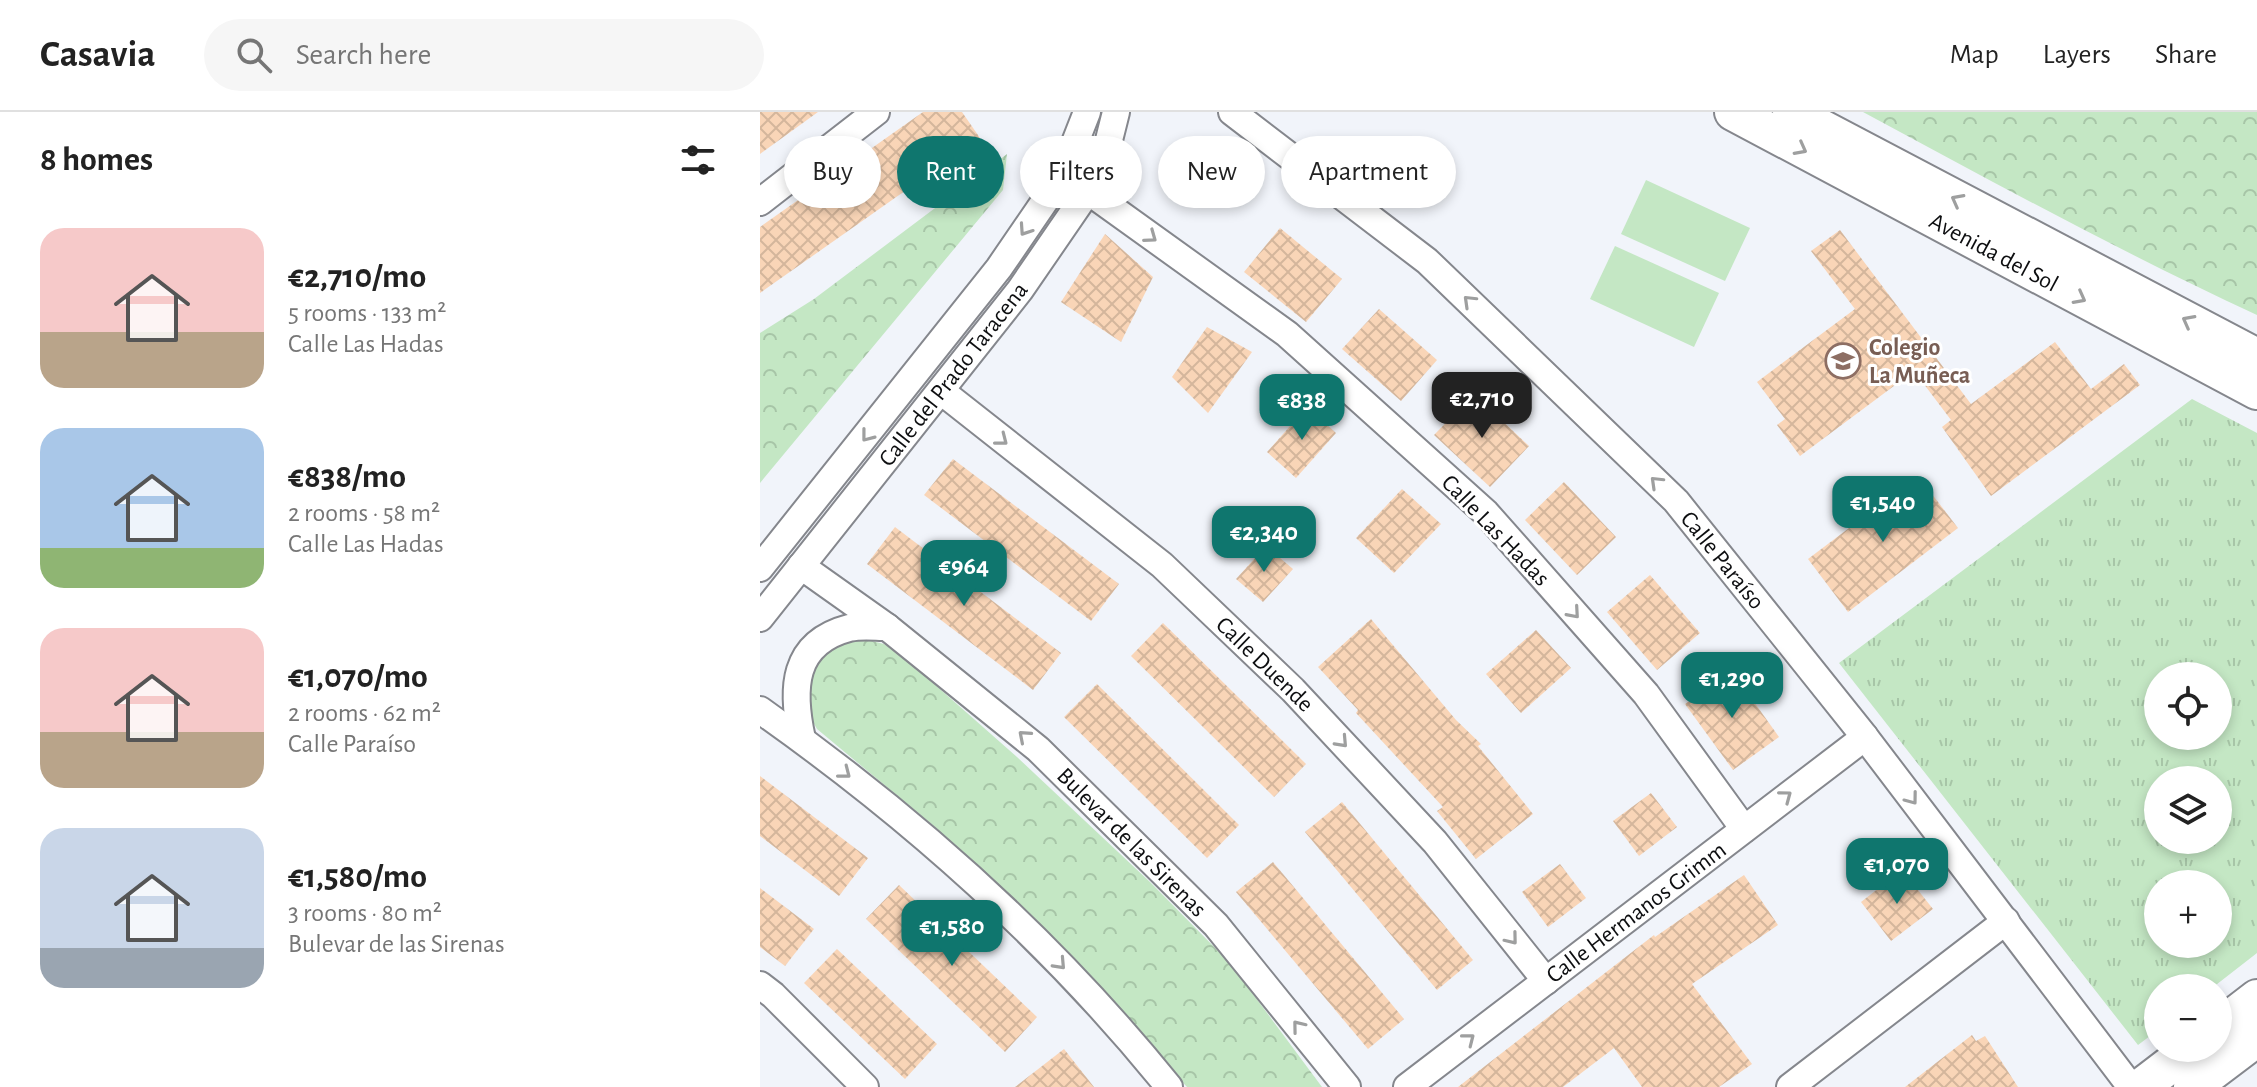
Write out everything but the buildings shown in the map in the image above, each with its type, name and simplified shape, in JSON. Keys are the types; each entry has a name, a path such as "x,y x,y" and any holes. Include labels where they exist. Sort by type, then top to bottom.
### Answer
{"street":[{"path":"760,202 876,112"},
{"name":"Calle del Prado Taracena","path":"760,568 999,268 1062,176 1087,112"},
{"name":"Calle del Prado Taracena","path":"1110,136 1116,112"},
{"name":"Calle Paraíso","path":"1232,112 1427,261 1676,501 1865,737 2131,1087"},
{"name":"Avenida del Sol","path":"1733,112 2257,391"},
{"name":"Avenida del Sol","path":"1791,112 2257,357"},
{"name":"Calle del Prado Taracena","path":"760,618 1020,290 1076,208"},
{"name":"Calle Las Hadas","path":"1112,208 1287,334 1486,513 1646,694 1744,829"},
{"name":"Calle Duende","path":"941,391 1162,565 1293,690 1435,842 1546,981"},
{"name":"Bulevar de las Sirenas","path":"801,566 887,627 1038,749 1205,914 1347,1087"},
{"path":"802,739 797,715 797,684 803,659 818,641 851,627 887,627"},
{"path":"760,710 802,739 926,837 1027,930 1111,1018 1169,1087"},
{"name":"Calle Hermanos Grimm","path":"1407,1087 1865,737"},
{"path":"1790,1087 2006,921"},
{"path":"764,998 865,1087"},
{"path":"2232,1017 2257,998"},
{"path":"2192,1087 2257,1038"},
{"path":"2141,1087 2174,1062"}],"green space":[{"path":"1863,112 2257,112 2257,315 2009,191"},
{"path":"1646,180 1750,228 1725,281 1621,234"},
{"path":"935,208 988,208 760,483 760,333 814,299"},
{"path":"1615,246 1719,293 1694,347 1590,299"},
{"path":"2192,399 2257,433 2257,953 2230,974 2144,974 2144,1040 2138,1045 1839,663"},
{"path":"860,638 884,644 907,660 1017,757 1150,882 1230,963 1322,1087 1187,1087 1035,922 935,827 817,729 806,710 808,684 816,667 833,644"}],"place":[{"name":"Colegio La Muñeca","path":"1843,361"}]}
